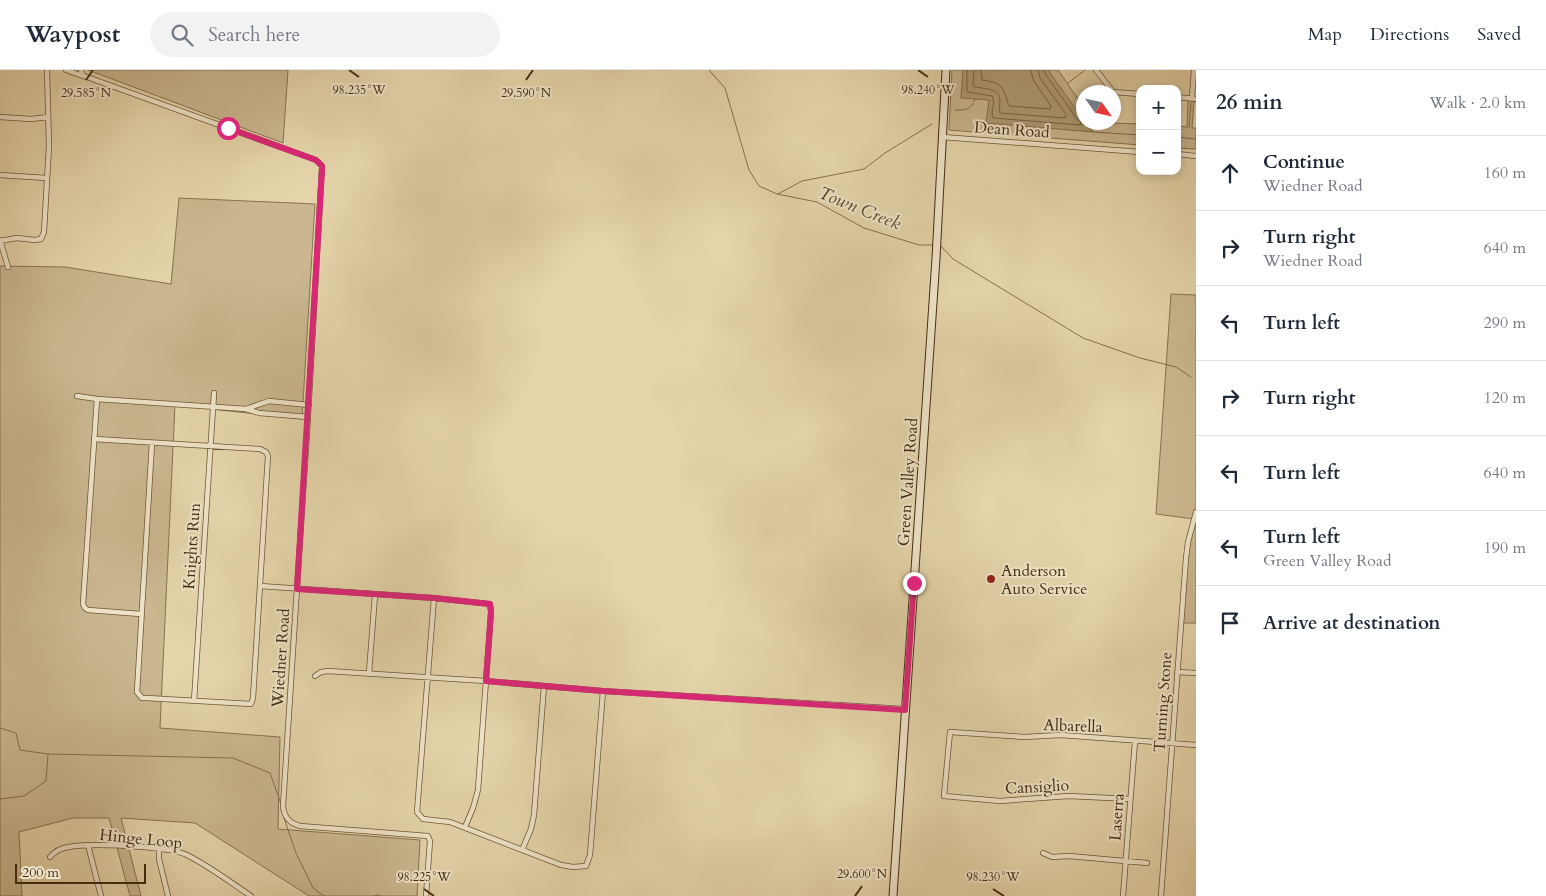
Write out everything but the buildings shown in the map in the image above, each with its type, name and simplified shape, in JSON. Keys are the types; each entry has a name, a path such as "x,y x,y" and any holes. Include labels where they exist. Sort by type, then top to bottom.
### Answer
{"street":[{"path":"8,267 0,241 17,238 41,239 44,232 49,146 47,70"},
{"path":"66,70 82,73"},
{"name":"Green Valley Road","path":"893,896 936,258 946,70"},
{"path":"1096,70 1113,92 1136,94"},
{"path":"1181,97 1194,99 1194,70"},
{"name":"Wiedner Road","path":"82,73 319,162 322,170 309,405 282,801 286,817 296,825 306,828 428,836 430,841 426,896"},
{"path":"0,117 31,119 48,117"},
{"name":"Dean Road","path":"942,137 1136,152"},
{"path":"1181,154 1196,156"},
{"path":"0,176 47,178"},
{"name":"Knights Run","path":"194,701 214,393"},
{"path":"77,396 97,399 246,408 259,413 308,417"},
{"path":"97,399 84,604 88,610 141,614"},
{"path":"246,408 269,401 309,405"},
{"path":"94,439 260,449 266,452 268,456 253,698 250,704 142,698 137,692 152,443"},
{"name":"Turning Stone","path":"1161,896 1187,550 1196,512"},
{"path":"260,586 434,598 490,604 491,612 478,790 474,808 466,828"},
{"path":"369,673 374,595"},
{"path":"434,598 417,812 423,819 450,822 568,867 583,868 588,862 603,691"},
{"path":"315,676 328,670 603,691 905,710"},
{"path":"1177,672 1196,673"},
{"path":"522,850 534,816 544,686"},
{"name":"Albarella","path":"944,796 950,732 1024,738 1061,734 1196,745"},
{"name":"Laserra","path":"1123,896 1135,740"},
{"name":"Cansiglio","path":"944,796 1000,801 1069,796 1130,799"},
{"path":"88,845 101,896"},
{"name":"Hinge Loop","path":"50,857 56,851 68,847 88,845 160,849 186,854 251,896"},
{"path":"160,849 159,859 168,896"},
{"path":"1043,853 1052,857 1069,856 1147,863"},
{"path":"238,896 242,890"}],"shaded area":[{"path":"88,70 288,70 283,143"},
{"path":"952,70 1058,70 1076,96 1076,130 1121,130 1121,123 1136,124 1136,145 949,130"},
{"path":"1194,100 1192,128 1196,128 1196,149 1181,148 1181,126 1187,127 1188,101"},
{"path":"179,198 315,204 302,419 175,405 160,728 280,737 278,829 420,840 417,896 309,896 195,823 121,818 141,896 130,896 109,818 73,818 19,832 22,896 0,896 0,266 65,267 171,284"},
{"path":"1171,294 1196,295 1196,623 1181,623 1186,558 1194,519 1156,514"}],"water":[{"path":"963,70 1048,70 1076,109 1076,130 1091,130 1093,132 986,123 989,100 961,98"}],"waterway":[{"name":"Town Creek","path":"709,70 725,88 749,170 759,186 777,194 817,202 864,228 919,245 933,245"},
{"path":"1068,83 1085,70"},
{"path":"955,110 968,109 975,99"},
{"path":"1189,128 1191,103"},
{"path":"778,194 802,181 864,169 885,153 932,124"},
{"path":"1093,132 1136,135"},
{"path":"1181,137 1196,139"},
{"name":"Town Creek","path":"941,246 953,259 1083,338 1140,358 1176,367 1191,377"},
{"path":"0,728 16,733 20,750 48,754 233,758 270,773 281,804"},
{"path":"0,799 24,796 46,781 48,755"},
{"path":"284,818 296,853 313,888 324,896"},
{"path":"374,896 381,896"}],"place":[{"name":"Anderson Auto Service","path":"991,579"}],"route":[{"path":"228,128 316,160 322,166 297,589 434,598 490,604 486,681 603,691 905,710 914,583"}]}
